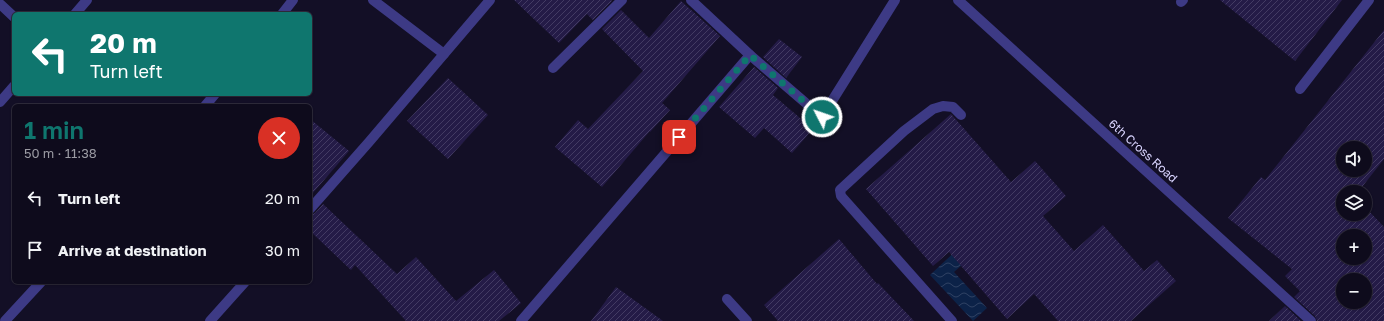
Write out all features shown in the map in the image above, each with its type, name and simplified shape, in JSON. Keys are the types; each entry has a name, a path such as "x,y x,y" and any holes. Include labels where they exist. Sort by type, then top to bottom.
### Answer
{"street":[{"path":"77,12 87,0"},
{"path":"284,12 293,0"},
{"path":"373,0 444,54"},
{"path":"312,207 490,0"},
{"path":"553,68 622,0"},
{"path":"691,0 750,55 822,117 895,0"},
{"name":"6th Cross Road","path":"958,0 1311,321"},
{"path":"1300,89 1369,0"},
{"path":"0,4 12,15"},
{"path":"521,321 750,55"},
{"path":"0,102 12,88"},
{"path":"207,104 213,96"},
{"path":"952,321 841,196 840,190 904,131 933,108 943,106 953,108 961,115"},
{"path":"5,321 39,284"},
{"path":"210,321 243,284"},
{"path":"727,299 747,321"}],"water":[{"path":"962,245 972,256 954,272 987,308 973,321 930,275"}],"building":[{"path":"514,0 612,1 593,20 587,14 559,43"},
{"path":"1220,0 1342,0 1295,61"},
{"path":"681,1 720,36 662,103 670,110 602,187 555,147 578,120 588,129 643,71 602,29 621,10 649,38"},
{"path":"1384,30 1384,159 1372,174 1372,141 1336,141 1336,177 1370,177 1364,185 1336,185 1336,221 1372,221 1372,214 1384,227 1384,321 1317,321 1315,316 1294,297 1300,291 1285,276 1292,269 1228,218 1261,177 1265,180"},
{"path":"779,39 802,57 786,78 763,57"},
{"path":"754,67 778,88 773,95 813,129 792,153 764,128 755,138 719,107"},
{"path":"448,78 488,115 448,159 407,121"},
{"path":"951,114 1011,182 1035,161 1066,196 1043,216 1074,251 1103,225 1144,271 1157,260 1176,281 1131,321 1058,321 1034,294 1007,319 949,252 933,266 866,189"},
{"path":"312,121 349,151 312,194"},
{"path":"323,204 397,274 416,257 456,301 494,270 521,303 499,321 406,321 355,265 351,270 312,233 312,214"},
{"path":"839,239 877,284 878,283 914,321 778,321 764,305"},
{"path":"616,287 663,321 591,321"},
{"path":"1285,306 1301,321 1269,321"}],"route":[{"path":"679,137 750,55 822,117"}]}
